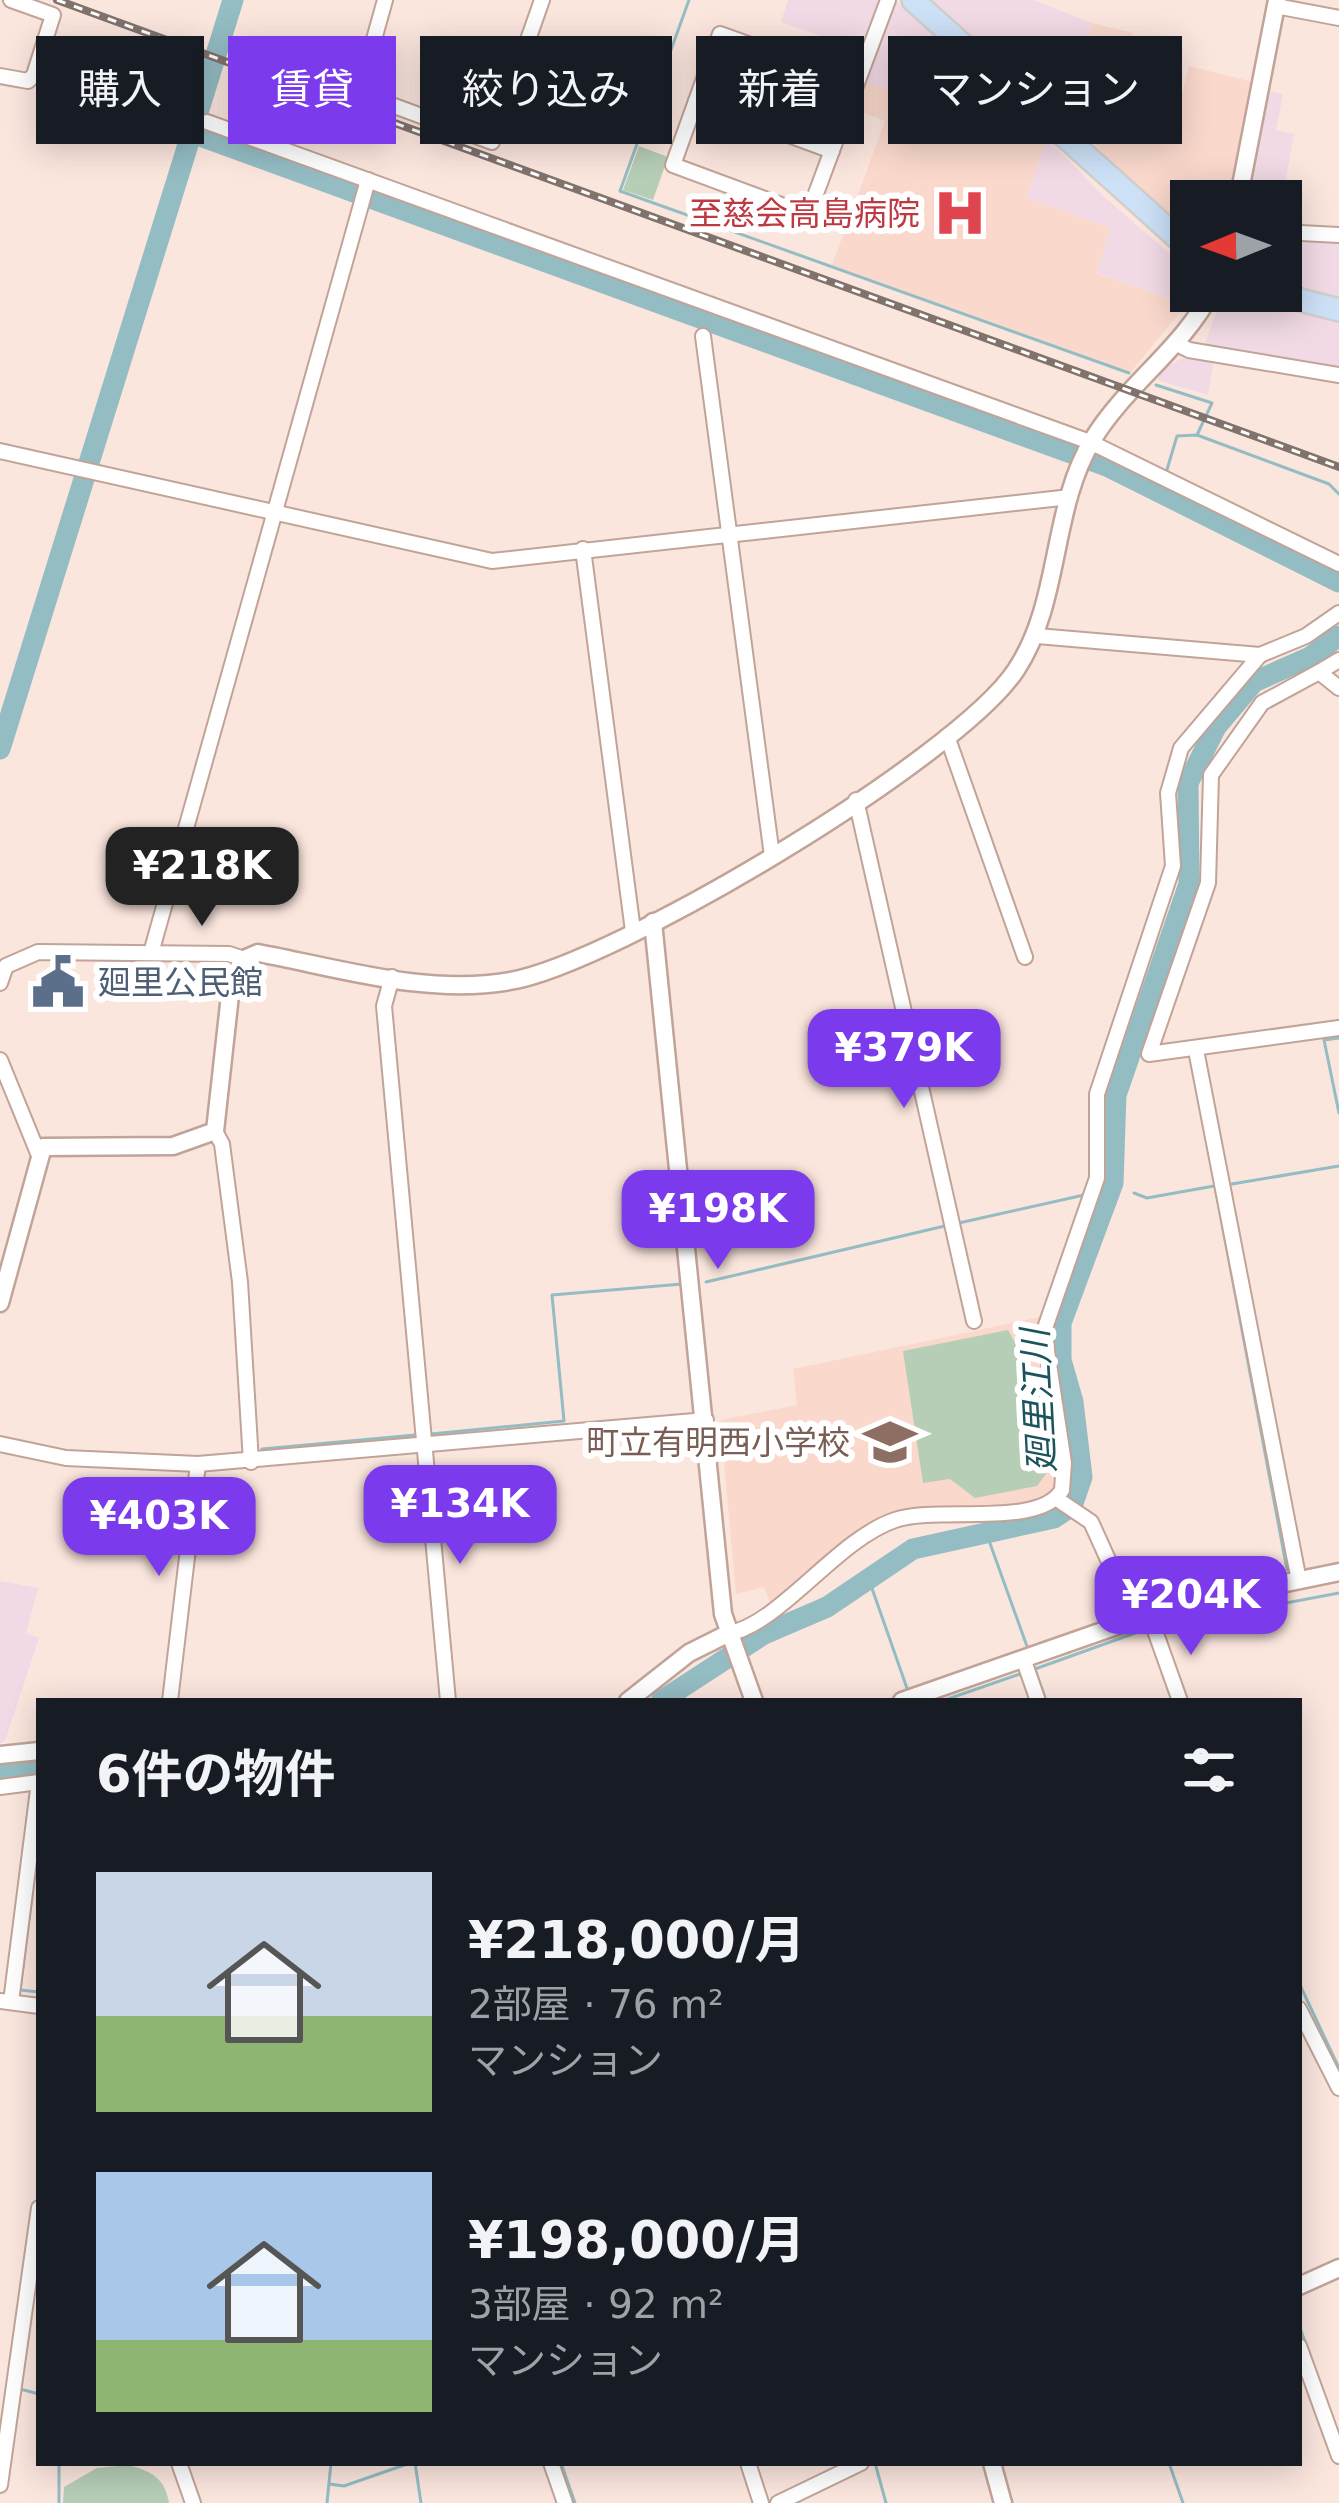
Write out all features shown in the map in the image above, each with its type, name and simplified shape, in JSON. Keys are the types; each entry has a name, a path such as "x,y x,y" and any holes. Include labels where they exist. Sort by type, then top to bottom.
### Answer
{"highway":[{"path":"913,0 1170,231"},
{"path":"1302,300 1339,310"}],"street":[{"path":"0,76 28,81 34,75 52,15 11,0"},
{"path":"385,0 359,92 492,142 542,0"},
{"path":"864,64 888,0"},
{"path":"1242,180 1276,3 1339,18"},
{"path":"696,101 673,165 808,215 835,144"},
{"path":"207,122 1090,442 1339,564"},
{"path":"813,144 832,151"},
{"path":"151,953 368,180"},
{"path":"1302,233 1339,235"},
{"path":"0,983 6,966 38,952 229,954 244,959 258,953 472,986 514,980 653,922 772,856 947,736 1013,674 1037,636 1070,496 1090,442 1197,312"},
{"path":"703,336 772,856"},
{"path":"1175,343 1339,375"},
{"path":"0,451 492,561 1070,496"},
{"path":"583,549 633,931"},
{"path":"1057,1499 1064,1463 1044,1331 1091,1198 1099,1159 1097,1094 1173,866 1168,793 1174,767 1208,711 1260,655 1337,619"},
{"path":"1037,636 1260,655"},
{"path":"1339,660 1262,704 1211,776 1208,883 1149,1054 1339,1028"},
{"path":"1319,672 1339,688"},
{"path":"947,736 1025,957"},
{"path":"856,800 974,1321"},
{"path":"653,922 728,1637 753,1698"},
{"path":"244,959 232,986 214,1132 222,1144 239,1282 251,1462"},
{"path":"392,977 384,1006 448,1698"},
{"path":"1196,1050 1299,1581"},
{"path":"0,1060 38,1154 30,1203 0,1303"},
{"path":"38,1154 50,1146 172,1146 214,1132"},
{"path":"0,1444 66,1458 198,1464 251,1462 424,1438 706,1420"},
{"path":"170,1698 198,1464"},
{"path":"1057,1499 1084,1514 1148,1622 1179,1698"},
{"path":"632,1698 689,1653 770,1612 887,1522 938,1511 1022,1513 1057,1499"},
{"path":"910,1698 1148,1622 1339,1572"},
{"path":"1028,1662 1037,1698"},
{"path":"0,1755 36,1751"},
{"path":"0,1787 36,1782"},
{"path":"36,1802 6,2001 36,2006"},
{"path":"1302,2015 1339,2088"},
{"path":"0,2485 36,2229"},
{"path":"1302,2285 1339,2268"},
{"path":"1302,2354 1339,2456"},
{"path":"179,2466 193,2503"},
{"path":"552,2466 565,2503"},
{"path":"749,2466 761,2503"},
{"path":"778,2503 854,2466"},
{"path":"993,2466 1003,2503"}],"shaded area":[{"path":"788,0 881,0 864,48 864,36 821,36 781,22"},
{"path":"894,0 934,34 888,36 888,91 864,82"},
{"path":"928,0 1033,0 1092,23 1088,36 967,36"},
{"path":"1092,23 1133,33 1132,36 1088,36"},
{"path":"1189,66 1253,82 1233,180 1170,180 1170,217 1131,186 1096,145 1182,144 1182,94"},
{"name":"至慈会高島病院","path":"864,82 888,90 888,144 1045,144 1026,198 1111,228 1096,273 1170,299 1170,312 1180,312 1131,372 832,265 885,121 864,113"},
{"path":"1268,91 1283,94 1276,130 1294,134 1286,180 1252,180"},
{"path":"1045,144 1053,144 1103,196 1170,254 1170,299 1095,272 1026,198"},
{"path":"1302,235 1339,240 1339,300 1302,290"},
{"path":"1302,309 1339,317 1339,379 1214,359 1208,395 1157,380 1166,366 1203,349 1216,312"},
{"name":"町立有明西小学校","path":"1040,1317 1037,1344 1055,1410 1059,1483 1045,1500 1022,1509 911,1509 856,1534 770,1603 764,1587 736,1594 720,1420 797,1405 793,1369"},
{"path":"0,1581 38,1588 26,1633 39,1638 5,1741 0,1743"}],"green space":[{"path":"639,146 668,157 653,200 623,190"},
{"path":"1008,1330 1043,1394 1051,1467 1037,1486 975,1498 950,1479 923,1483 903,1351"},
{"path":"97,2468 144,2470 164,2487 169,2503 63,2503 64,2487"}],"waterway":[{"path":"0,749 233,0"},
{"path":"689,0 620,191 1129,373"},
{"path":"204,137 1109,467 1339,582"},
{"path":"1156,385 1212,403 1197,435"},
{"path":"1166,473 1177,436 1197,435 1329,484 1339,494"},
{"path":"1158,492 1163,482"},
{"name":"廻里江川","path":"666,1698 764,1634 827,1607 913,1549 1054,1518 1072,1506 1082,1477 1073,1402 1061,1360 1061,1323 1113,1183 1116,1095 1189,884 1188,783 1216,727 1254,682 1310,657 1339,636"},
{"path":"1326,645 1333,652"},
{"path":"1339,1038 1324,1040 1339,1113"},
{"path":"1232,1184 1339,1166"},
{"name":"廻里江川","path":"1113,1183 1119,1186"},
{"path":"1134,1193 1147,1198 1214,1186"},
{"path":"1215,1186 1287,1570"},
{"path":"959,1223 1084,1195"},
{"path":"706,1282 949,1225"},
{"path":"431,1434 564,1421 552,1295 682,1284"},
{"path":"262,1449 415,1435"},
{"path":"987,1535 1029,1652"},
{"path":"868,1577 909,1694"},
{"path":"1158,1627 1339,1593"},
{"path":"1045,1698 1035,1669 1149,1628"},
{"path":"951,1698 1020,1674"},
{"path":"1183,1690 1186,1698"},
{"name":"廻里江川","path":"0,1773 36,1767"},
{"path":"36,1864 20,1990 36,1992"},
{"path":"1302,1989 1339,2068"},
{"path":"1302,2333 1328,2407"},
{"path":"20,2389 36,2393"},
{"path":"59,2466 59,2503"},
{"path":"327,2503 331,2466"},
{"path":"329,2484 344,2486 401,2466"},
{"path":"415,2466 421,2503"},
{"path":"562,2466 575,2503"},
{"path":"876,2466 886,2503"},
{"path":"1170,2466 1183,2503"}],"railway":[{"path":"57,0 1339,467"}],"place":[{"name":"至慈会高島病院","path":"960,213"},
{"name":"廻里公民館","path":"58,982"},
{"name":"町立有明西小学校","path":"890,1442"}]}
